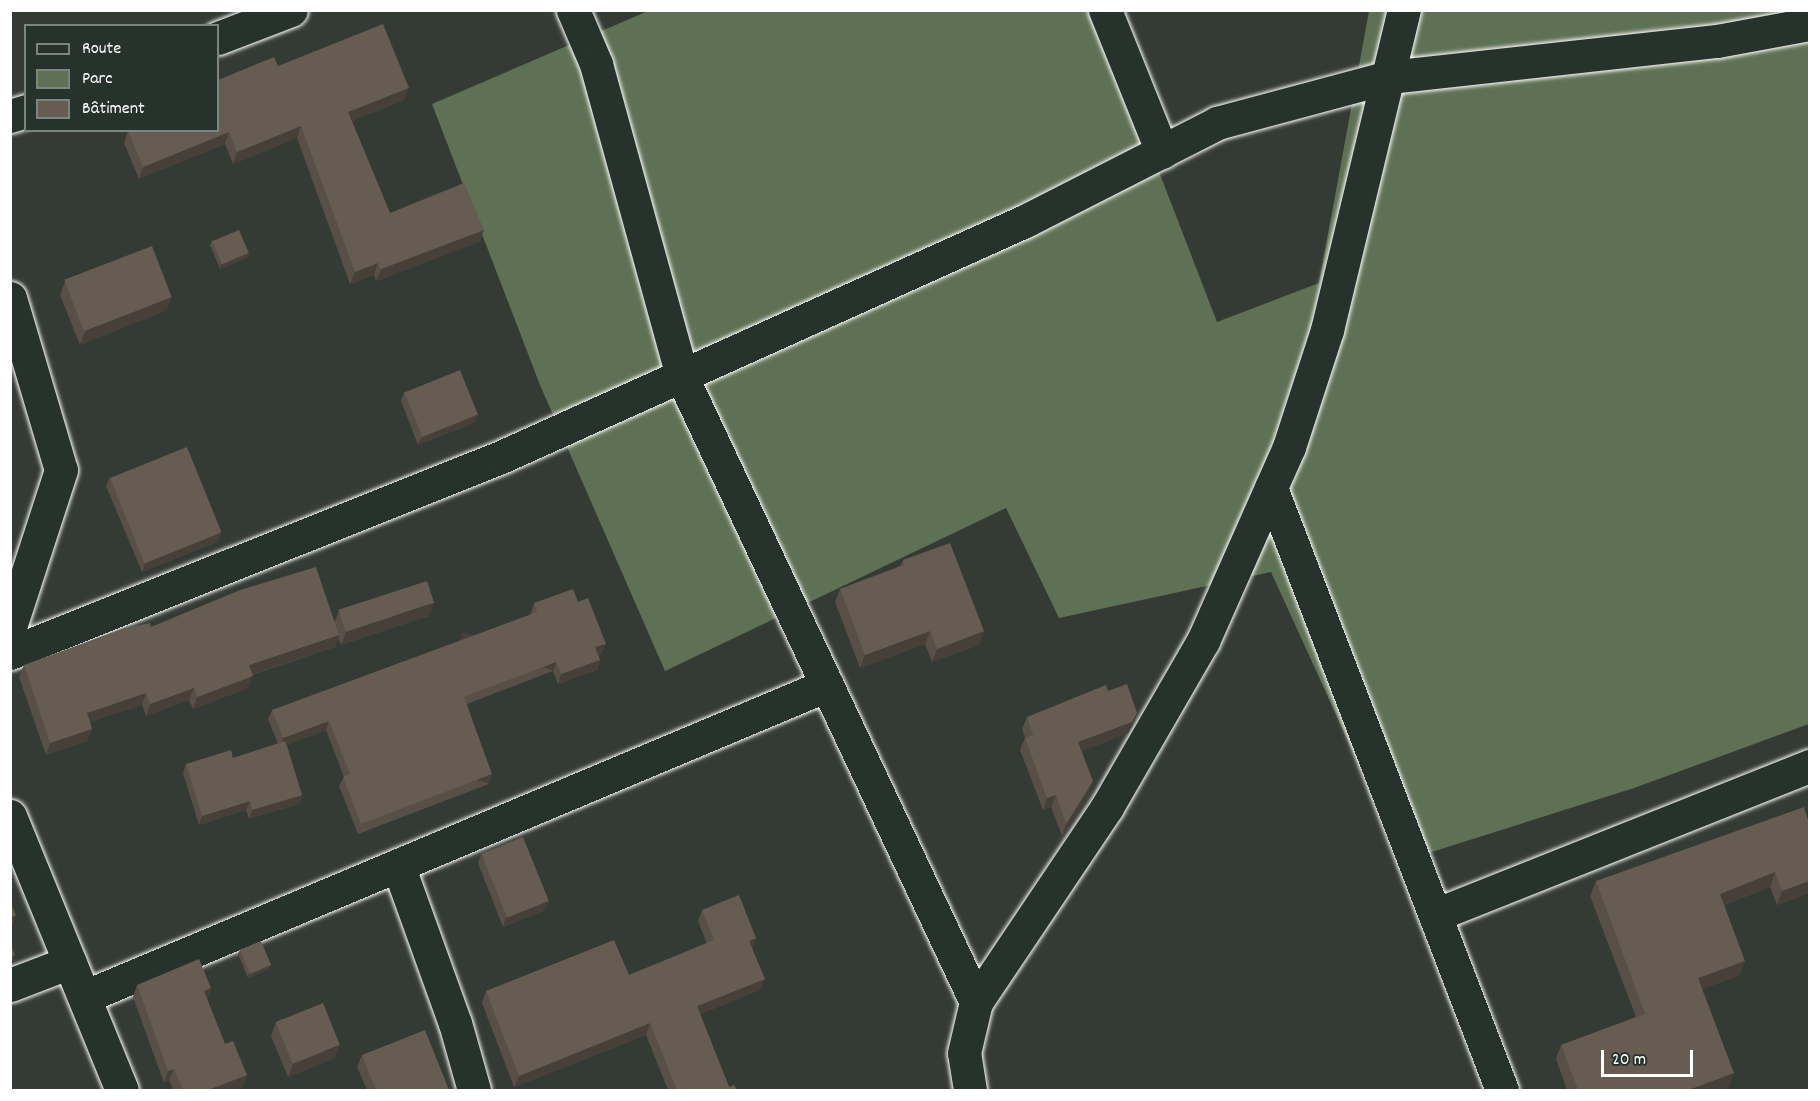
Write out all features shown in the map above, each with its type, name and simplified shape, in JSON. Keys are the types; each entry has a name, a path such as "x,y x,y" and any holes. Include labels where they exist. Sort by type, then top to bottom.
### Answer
{"street":[{"path":"219,38 291,10"},
{"path":"573,10 596,64 682,377 976,1002"},
{"path":"1105,10 1161,152"},
{"path":"970,1090 964,1053 976,1002 1113,797 1203,641 1271,488 1327,330 1404,10"},
{"path":"10,653 501,457 1025,221 1217,123 1389,77 1717,41 1809,24"},
{"path":"10,298 61,470 10,627"},
{"path":"1271,488 1502,1090"},
{"path":"84,997 827,685"},
{"path":"1435,915 1809,766"},
{"path":"10,816 122,1090"},
{"path":"398,865 455,1023 474,1090"},
{"path":"10,985 70,962"}],"green space":[{"path":"648,11 1097,11 1217,322 1319,283 1369,11 1809,11 1809,724 1634,788 1403,861 1271,572 1059,618 1006,508 665,671 540,385 432,104"}],"building":[{"path":"383,24 409,88 348,112 390,213 464,183 484,230 381,269 378,263 355,272 301,126 237,152 229,132 143,167 128,132 219,132 219,80 274,57 278,66"},
{"path":"239,230 249,253 222,264 212,241"},
{"path":"152,246 172,297 84,331 64,280"},
{"path":"460,370 478,415 422,437 404,392"},
{"path":"187,447 221,532 145,563 110,478"},
{"path":"950,543 984,631 937,649 930,631 865,655 840,589 904,565 903,560"},
{"path":"316,567 339,635 249,665 253,676 197,697 194,688 150,704 146,693 87,713 92,729 50,743 24,665 125,628 150,623 151,627 240,590"},
{"path":"427,581 434,603 346,632 339,610"},
{"path":"573,589 578,602 588,598 606,644 595,647 600,660 561,674 556,662 464,697 492,774 361,824 343,777 350,774 329,721 283,738 272,710 537,612 534,603"},
{"path":"1127,684 1137,713 1132,722 1078,742 1093,781 1066,824 1056,795 1047,798 1025,738 1033,735 1027,717 1106,685 1108,691"},
{"path":"285,741 302,795 252,810 250,801 202,816 186,764 231,750 233,758"},
{"path":"1804,807 1809,823 1809,881 1782,891 1775,872 1720,894 1745,961 1698,978 1734,1073 1688,1090 1578,1090 1561,1045 1645,1014 1596,881"},
{"path":"523,837 549,901 507,918 481,854"},
{"path":"739,895 756,938 749,941 765,979 697,1006 729,1087 734,1085 737,1090 677,1090 650,1023 519,1076 486,991 614,940 629,975 714,940 702,910"},
{"path":"10,902 16,915 10,918"},
{"path":"261,941 271,965 250,974 240,950"},
{"path":"10,943 15,955 10,957"},
{"path":"199,959 211,988 204,991 225,1044 233,1041 247,1075 208,1090 183,1090 174,1069 168,1071 137,985"},
{"path":"323,1003 340,1045 293,1064 276,1022"},
{"path":"425,1030 449,1090 376,1090 362,1055"}]}
